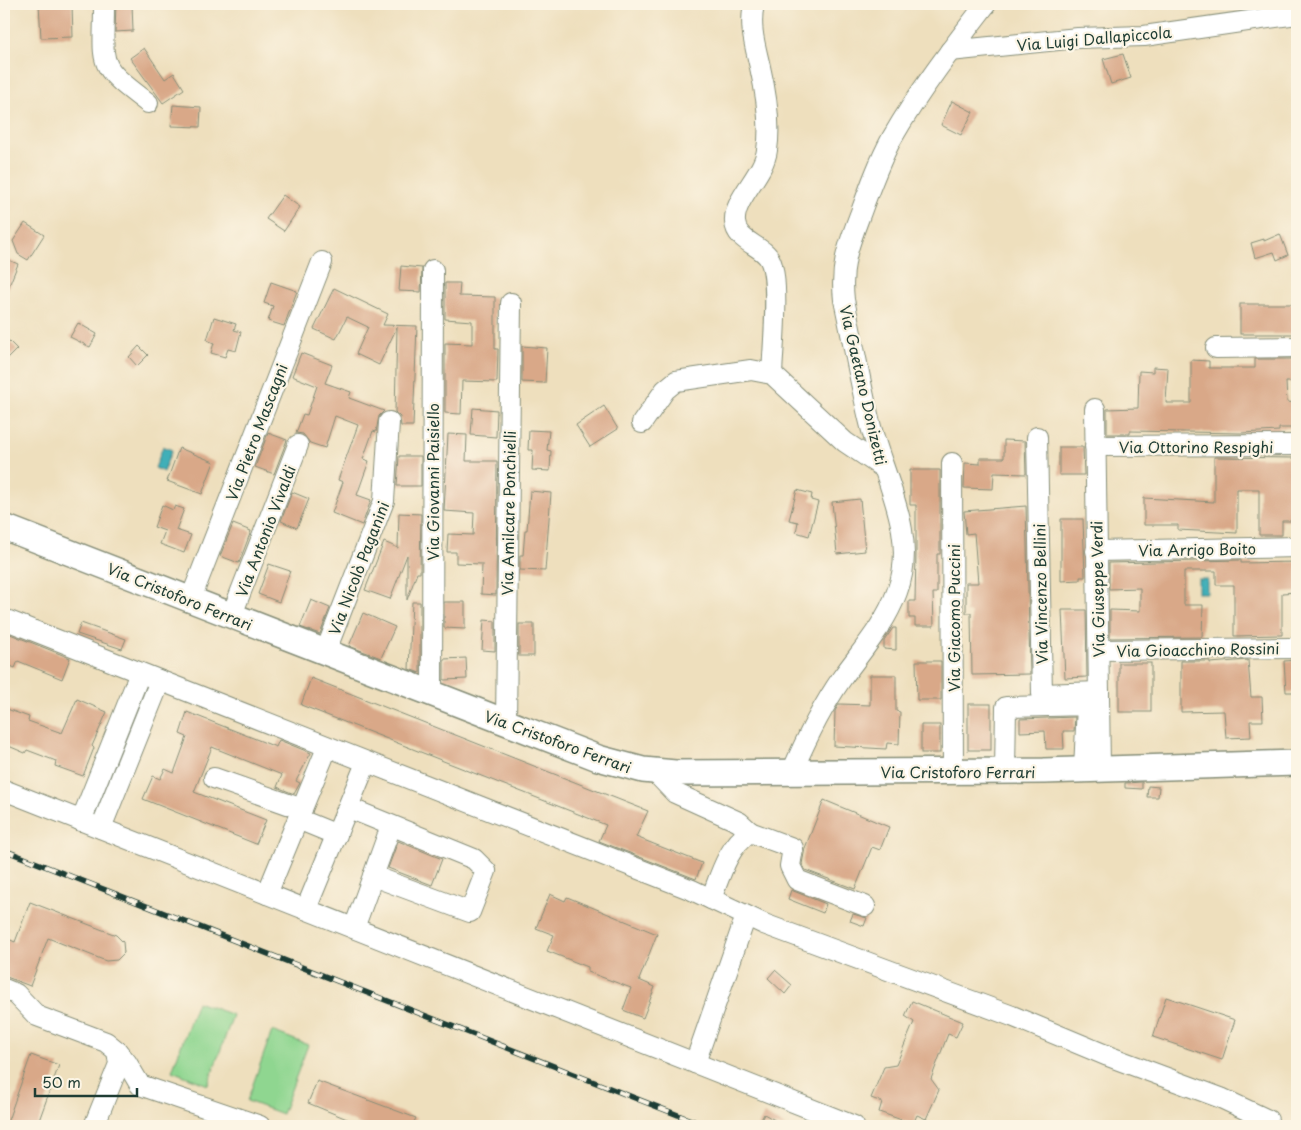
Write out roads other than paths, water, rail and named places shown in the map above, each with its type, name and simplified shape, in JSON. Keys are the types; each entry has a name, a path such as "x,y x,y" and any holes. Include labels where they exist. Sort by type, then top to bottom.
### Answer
{"main road":[{"name":"Via Cristoforo Ferrari","path":"4,526 190,601 506,723 607,761 655,772 953,772 1297,763"}],"street":[{"path":"104,4 102,44 106,63 116,79 148,103"},
{"path":"754,4 751,27 766,100 768,149 764,163 739,206 735,221 742,236 764,252 772,264 774,288 772,374"},
{"name":"Via Gaetano Donizetti","path":"792,772 823,708 878,630 898,591 904,560 898,511 882,467 870,423 844,300 843,264 886,150 904,119 950,51 986,4"},
{"name":"Via Luigi Dallapiccola","path":"950,51 1078,38 1144,36 1297,14"},
{"name":"Via Pietro Mascagni","path":"190,601 322,262"},
{"name":"Via Giovanni Paisiello","path":"432,694 433,270"},
{"name":"Via Amilcare Ponchielli","path":"506,723 511,303"},
{"path":"1216,348 1297,347"},
{"path":"642,423 665,390 676,380 751,370 772,374 845,442 882,467"},
{"name":"Via Giuseppe Verdi","path":"1092,769 1100,692 1096,551 1095,409"},
{"name":"Via Nicolò Paganini","path":"325,653 384,501 389,422"},
{"name":"Via Vincenzo Bellini","path":"1037,437 1042,694 1100,692"},
{"name":"Via Antonio Vivaldi","path":"231,617 298,445"},
{"name":"Via Ottorino Respighi","path":"1095,446 1297,445"},
{"name":"Via Giacomo Puccini","path":"952,463 953,772"},
{"name":"Via Arrigo Boito","path":"1096,551 1297,547"},
{"path":"4,619 711,899 746,916 1202,1091 1268,1120 1267,1126"},
{"name":"Via Gioacchino Rossini","path":"1099,650 1297,648"},
{"path":"82,821 140,673"},
{"path":"101,828 160,681"},
{"path":"1005,770 1006,707 1087,705 1092,769"},
{"path":"267,894 327,748"},
{"path":"306,909 366,763"},
{"path":"655,772 675,793 739,822 750,832 792,848 790,866 797,880 865,906"},
{"path":"214,778 300,814 337,835"},
{"path":"4,790 854,1126"},
{"path":"349,808 474,859 486,871 470,912 373,876"},
{"path":"354,928 391,826"},
{"path":"711,899 725,865 740,839 750,832"},
{"path":"696,1063 746,916"},
{"path":"4,989 16,994 37,1016 106,1042 127,1063 140,1085 260,1126"},
{"path":"94,1126 119,1064 117,1051"}],"water":[{"path":"163,446 172,450 163,472 155,468"},
{"path":"1198,579 1207,579 1207,593 1198,593"}],"railway":[{"path":"4,850 706,1126"}]}
